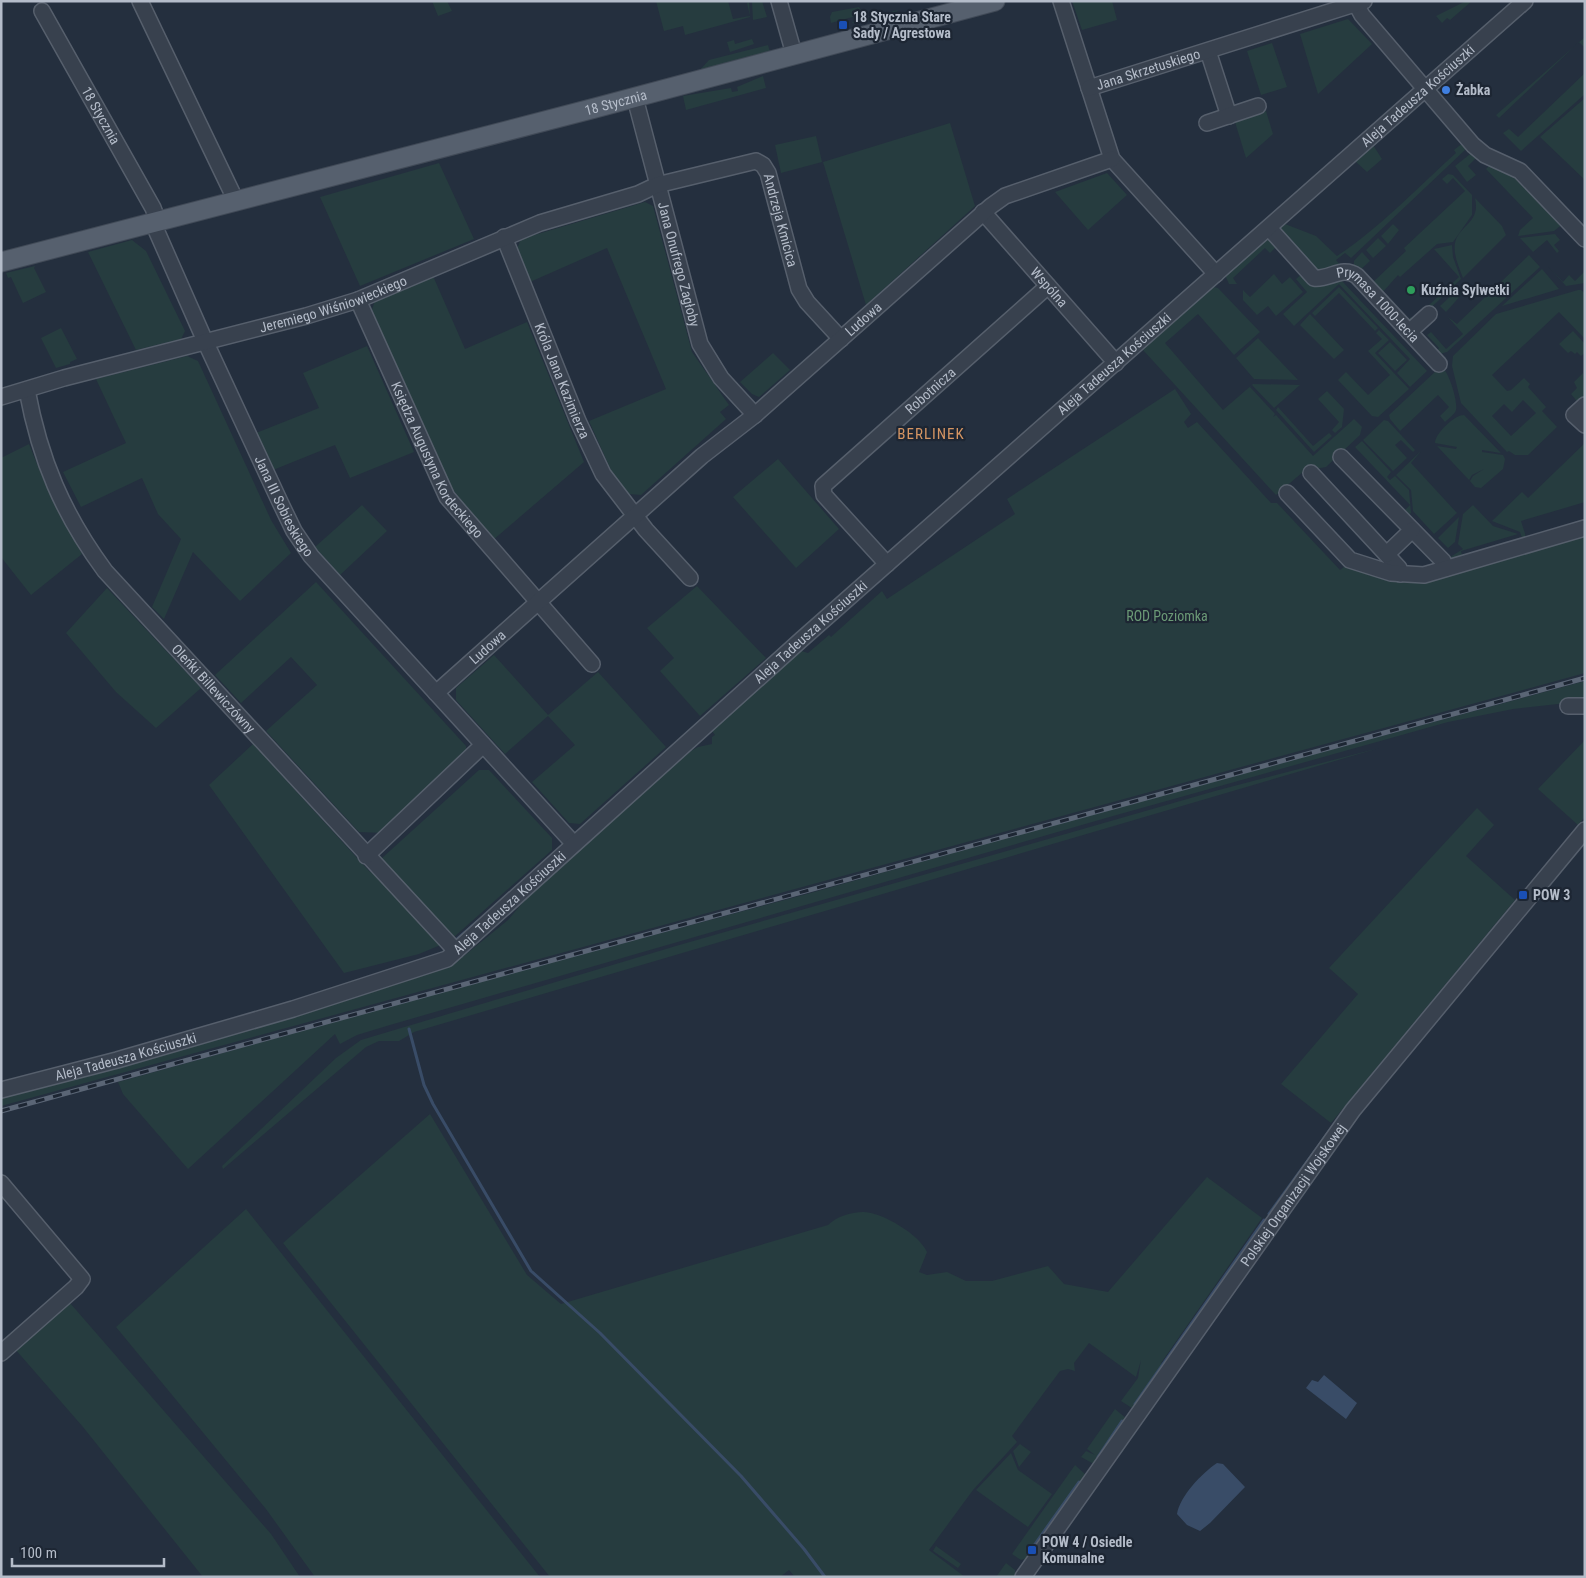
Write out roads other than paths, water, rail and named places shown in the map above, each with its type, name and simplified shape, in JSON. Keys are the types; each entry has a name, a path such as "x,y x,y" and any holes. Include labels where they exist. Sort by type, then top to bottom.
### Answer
{"main road":[{"name":"18 Stycznia","path":"2,258 155,222 635,98 995,1"}],"street":[{"path":"140,1 236,201"},
{"path":"779,1 794,54"},
{"path":"1061,1 1112,159 1216,274"},
{"name":"Aleja Tadeusza Kościuszki","path":"1,1090 117,1060 302,1006 413,969 440,963 456,951 887,564 1525,1"},
{"path":"1360,3 1362,15 1473,145 1485,155 1520,171 1585,239"},
{"name":"Jana Skrzetuskiego","path":"1090,88 1360,3"},
{"name":"18 Stycznia","path":"42,11 153,208 155,222"},
{"name":"Jana Skrzetuskiego","path":"1208,51 1229,116"},
{"name":"Jana Onufrego Zagłoby","path":"635,98 700,344 721,378 755,415"},
{"path":"1207,123 1258,106"},
{"name":"Ludowa","path":"436,694 702,456 755,415 983,212 1005,196 1112,159"},
{"name":"Andrzeja Kmicica","path":"657,185 751,162 763,164 768,173 799,289 807,302 842,339"},
{"name":"Jeremiego Wiśniowieckiego","path":"1,397 64,378 306,316 358,300 540,223 621,199 657,185"},
{"name":"Wspólna","path":"983,212 1116,363"},
{"name":"Jana III Sobieskiego","path":"155,222 204,341 294,531 310,556 574,844"},
{"name":"Prymasa 1000-lecia","path":"1269,228 1314,278 1341,271 1352,273 1439,364"},
{"name":"Króla Jana Kazimierza","path":"504,237 596,461 614,490 635,516"},
{"name":"Robotnicza","path":"887,564 824,495 823,486 1048,286"},
{"name":"Księdza Augustyna Kordeckiego","path":"358,300 447,498 539,603"},
{"path":"1409,332 1429,314"},
{"name":"Oleńki Billewiczówny","path":"27,390 42,455 67,513 90,551 105,571 158,626 253,734 456,951"},
{"path":"1585,405 1574,415 1585,426"},
{"path":"1341,457 1443,561 1446,568"},
{"path":"1311,473 1400,568 1400,574"},
{"path":"1287,493 1354,562 1383,572 1400,574 1424,574 1585,528"},
{"path":"635,516 690,578"},
{"path":"1387,554 1412,530"},
{"path":"539,603 592,664"},
{"path":"1568,706 1585,706"},
{"path":"366,856 483,745"},
{"name":"Polskiej Organizacji Wojskowej","path":"1023,1577 1353,1110 1585,830"},
{"path":"1,1183 82,1279 76,1287 1,1353"}],"water":[{"path":"1324,1375 1357,1403 1346,1419 1306,1388 1312,1380 1318,1382"},
{"path":"1217,1463 1223,1464 1245,1487 1200,1531 1187,1525 1177,1514 1182,1500 1192,1485"}],"waterway":[{"path":"455,941 478,921"},
{"path":"409,1029 424,1085 433,1104 531,1271 600,1333 741,1476 804,1549 825,1577"},
{"path":"1269,1214 1344,1111"},
{"path":"1135,1404 1264,1220"},
{"path":"1098,1457 1122,1421"},
{"path":"1028,1554 1079,1482"}],"railway":[{"path":"1,1111 1585,678"}],"place":[{"name":"18 Stycznia Stare Sady / Agrestowa","path":"843,25"},
{"name":"Żabka","path":"1446,90"},
{"name":"Kuźnia Sylwetki","path":"1411,290"},
{"name":"POW 3","path":"1523,895"},
{"name":"POW 4 / Osiedle Komunalne","path":"1032,1550"}],"district":[{"name":"BERLINEK","path":"931,434"}],"park label":[{"name":"ROD Poziomka","path":"1167,616"}]}
